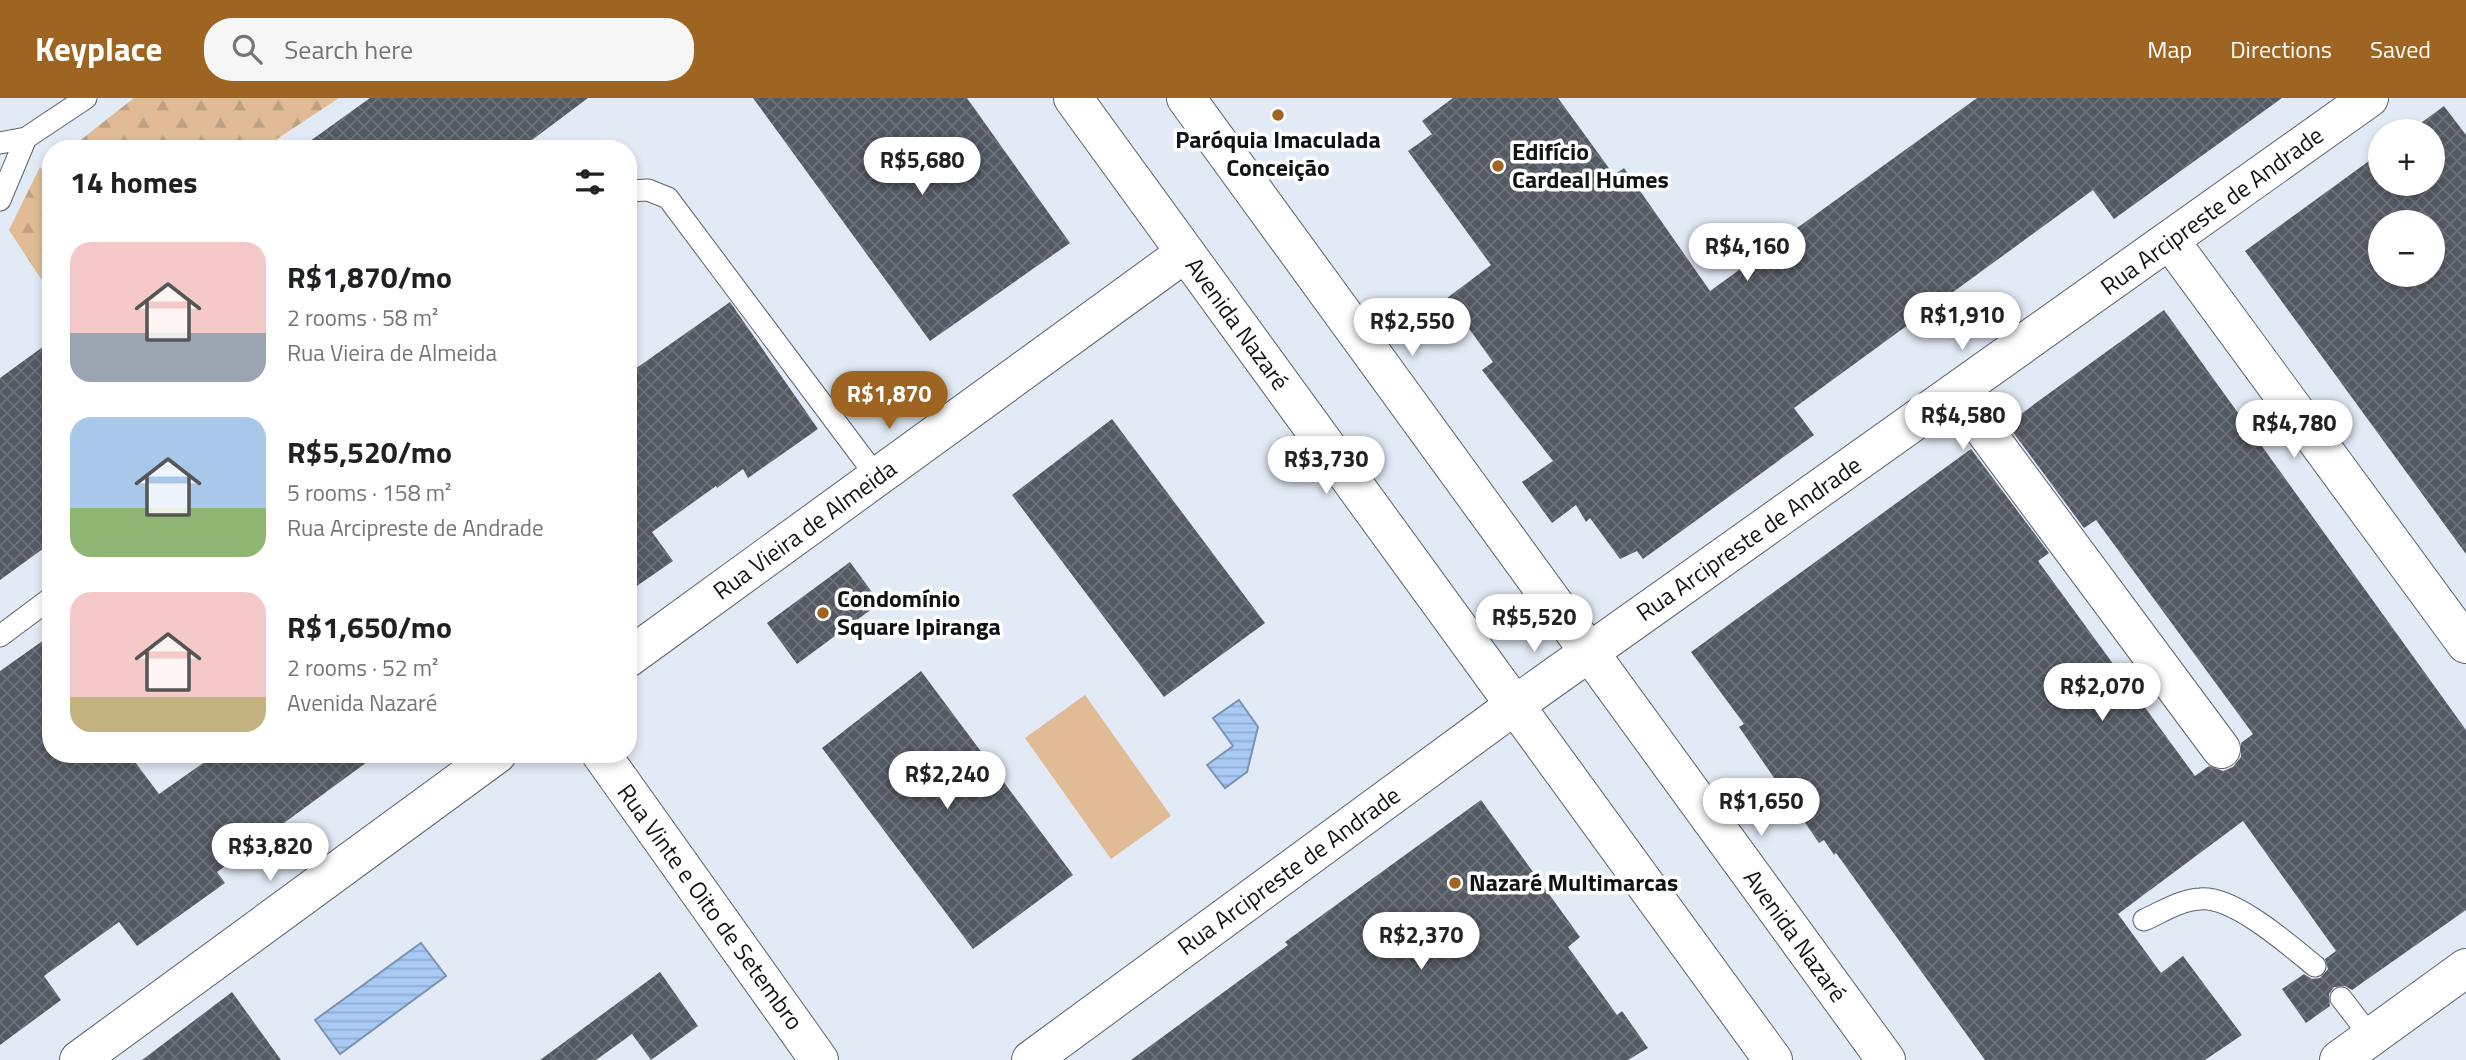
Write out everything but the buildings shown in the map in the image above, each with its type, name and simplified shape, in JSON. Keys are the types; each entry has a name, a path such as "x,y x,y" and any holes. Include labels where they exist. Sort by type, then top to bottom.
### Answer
{"street":[{"name":"Avenida Nazaré","path":"1073,98 1773,1060"},
{"name":"Avenida Nazaré","path":"1186,98 1886,1060"},
{"name":"Rua Arcipreste de Andrade","path":"1031,1060 1514,705 2171,242 2369,98"},
{"path":"2171,242 2466,644"},
{"name":"Rua Vieira de Almeida","path":"637,651 1185,253"},
{"path":"1956,392 2221,749"},
{"path":"79,1060 485,763"},
{"name":"Rua Vinte e Oito de Setembro","path":"607,763 819,1060"},
{"path":"2339,1060 2466,968"}],"lane":[{"path":"0,143 26,138 86,98"},
{"path":"0,200 26,138"},
{"path":"637,191 648,190 668,198 877,477"},
{"path":"0,636 42,605"},
{"path":"2144,920 2186,901 2217,901 2283,940 2315,966"},
{"path":"2342,998 2371,1037"}],"green space":[{"path":"134,98 339,98 276,140 80,140"},
{"path":"40,167 42,280 9,230"},
{"path":"1085,695 1171,816 1111,859 1025,738"}],"water":[{"path":"1239,700 1258,727 1247,772 1225,788 1207,765 1233,746 1213,718"},
{"path":"421,943 446,976 340,1054 315,1020"}],"place":[{"name":"Paróquia Imaculada Conceição","path":"1278,115"},
{"name":"Edifício Cardeal Humes","path":"1498,166"},
{"name":"Condomínio Square Ipiranga","path":"823,613"},
{"name":"Nazaré Multimarcas","path":"1455,883"}]}
